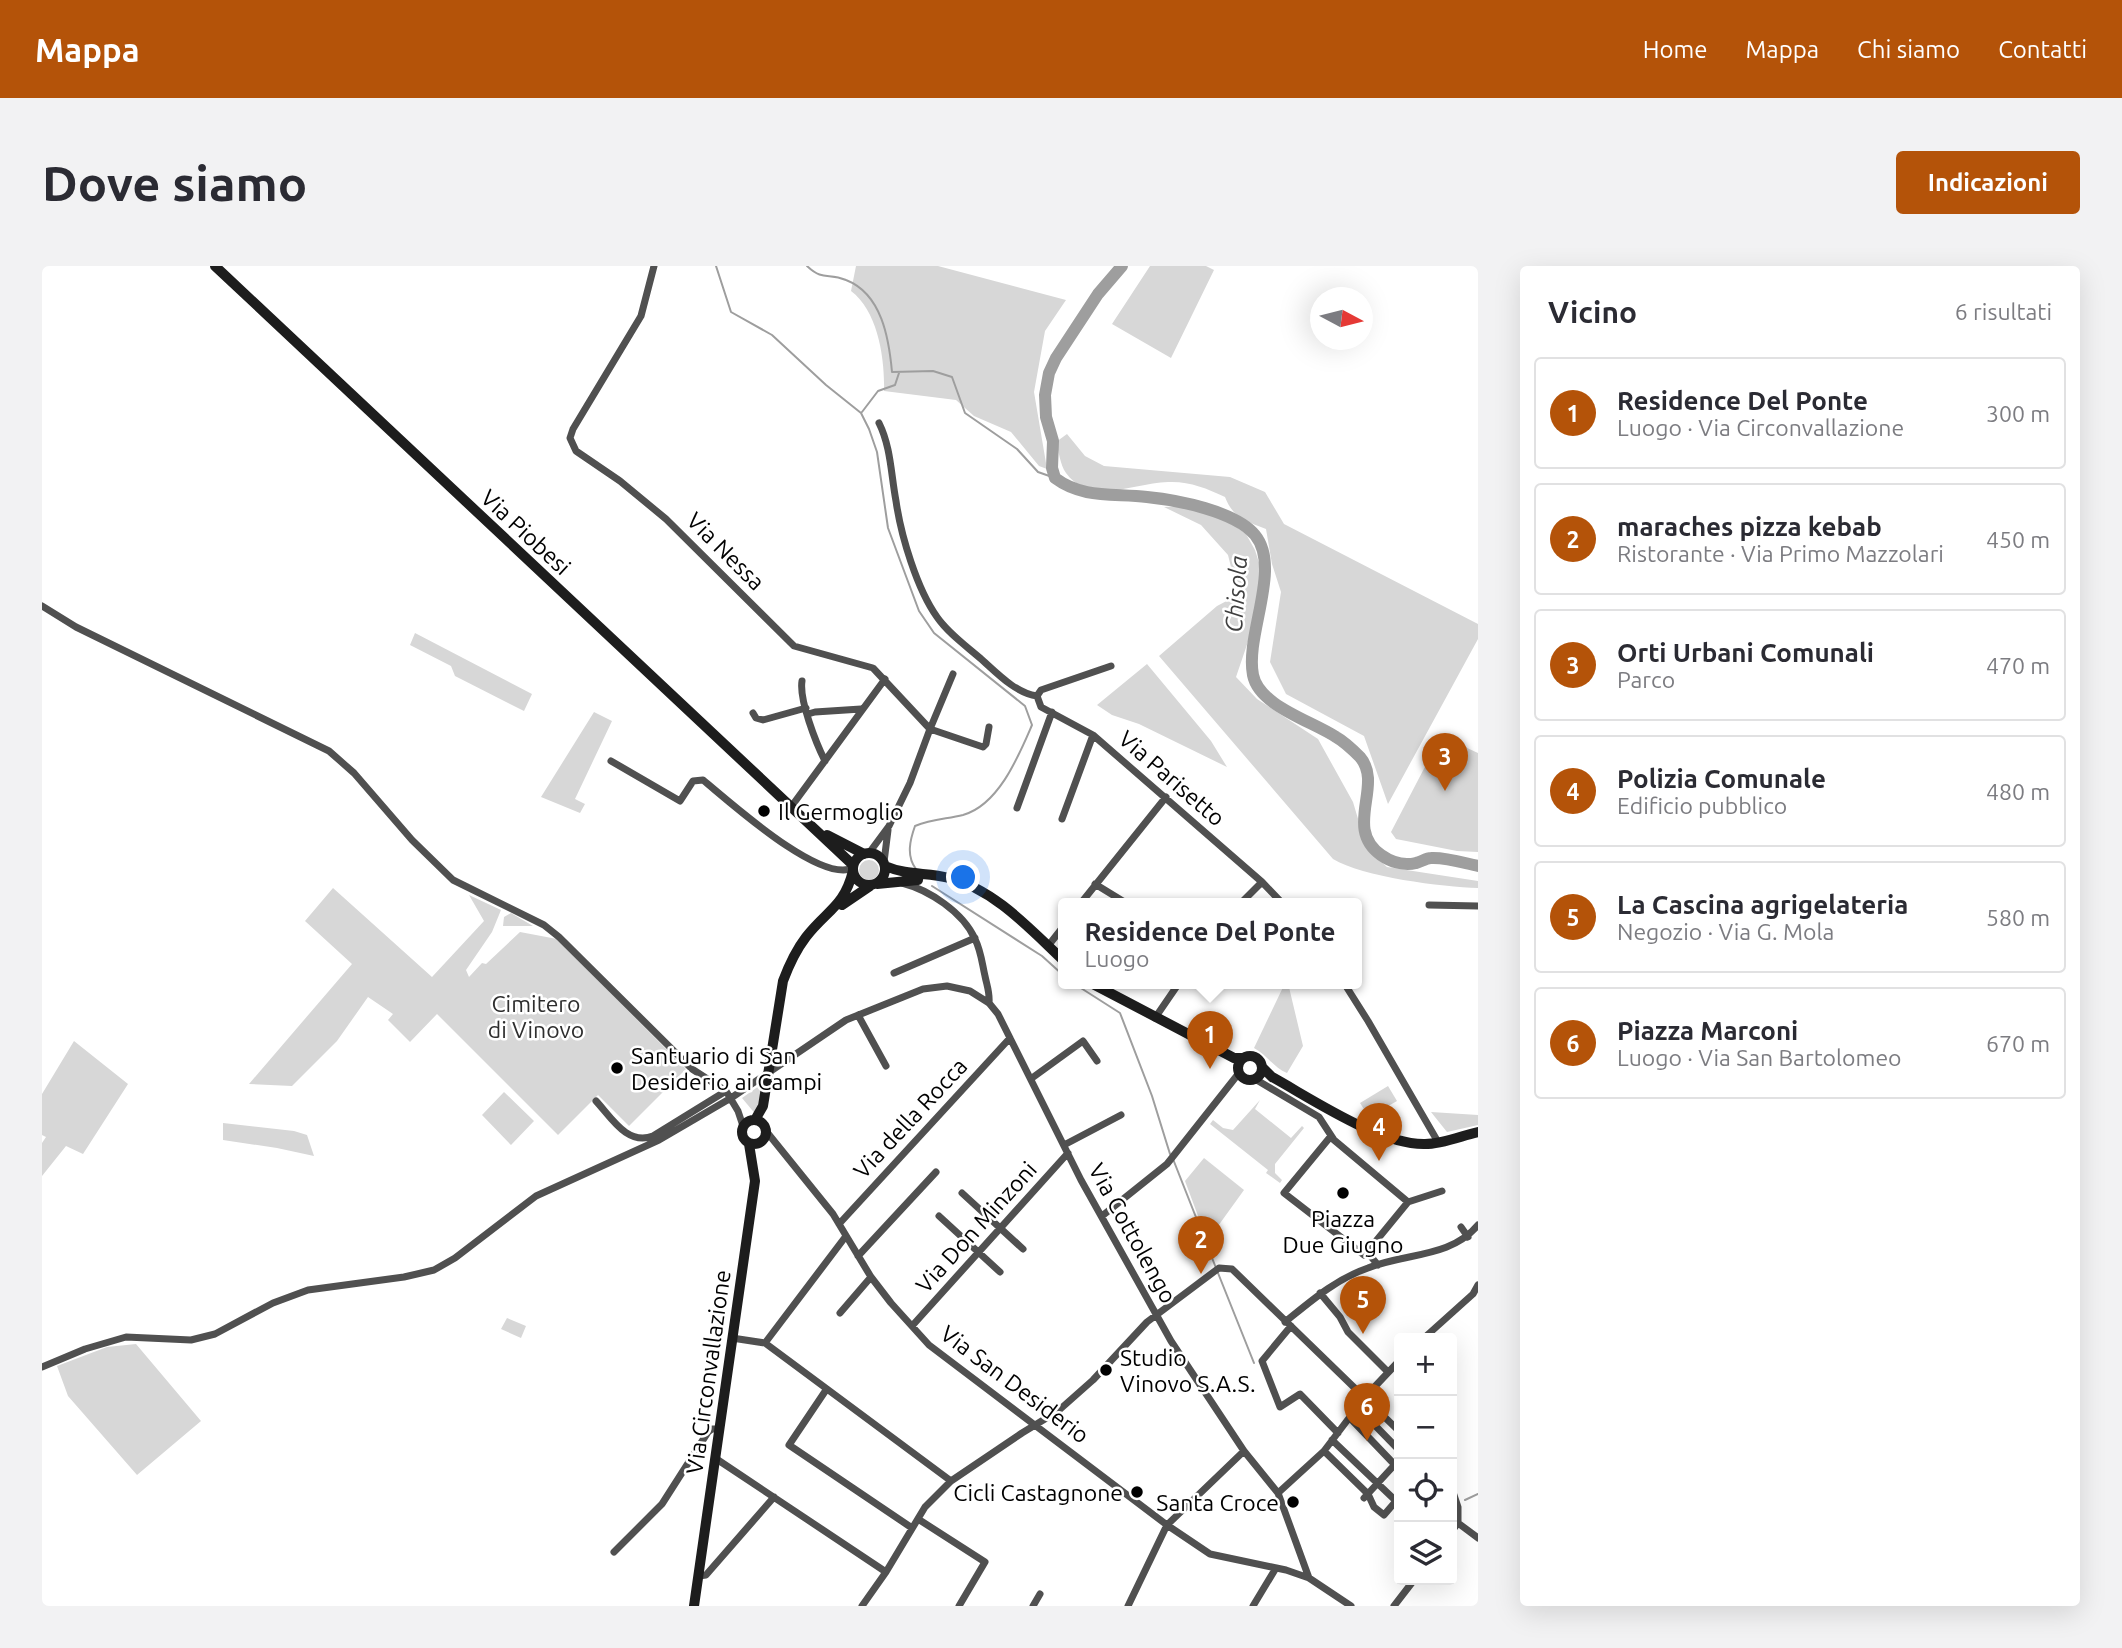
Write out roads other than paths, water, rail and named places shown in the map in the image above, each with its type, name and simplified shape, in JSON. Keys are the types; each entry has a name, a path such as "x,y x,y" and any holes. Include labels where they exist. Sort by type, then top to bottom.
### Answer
{"street":[{"name":"Via Piobesi","path":"215,266 813,826 853,868"},
{"name":"Via Nessa","path":"654,266 641,316 573,429 571,444 576,451 620,481 666,519 794,646 873,668 930,729"},
{"name":"Via Parisetto","path":"879,423 885,435 896,507 904,535 928,604 947,629 1017,688 1039,693 1041,707 1093,735 1277,898"},
{"path":"42,606 76,627 329,751 355,773 412,840 453,880 544,925 692,1069 726,1091 731,1098"},
{"path":"1039,693 1111,666"},
{"path":"758,1132 783,981 798,948 846,894 859,856 866,853 888,826 912,779 953,674"},
{"path":"792,807 885,679"},
{"path":"802,681 801,688 807,711 825,761"},
{"path":"753,713 756,718 763,720 807,711 862,709"},
{"path":"1017,808 1052,712"},
{"path":"930,729 983,747 989,727"},
{"path":"1062,819 1093,735"},
{"path":"611,761 680,801 693,781 703,780 784,844 818,865 845,872 853,868"},
{"path":"1085,898 1166,797"},
{"name":"Via Piobesi","path":"813,826 866,853"},
{"path":"830,912 884,877 888,826"},
{"path":"866,853 878,855 885,864 906,874 947,877 964,882 989,895 1058,955"},
{"path":"853,868 857,880 874,885 895,881 964,882"},
{"name":"Via Cottolengo","path":"895,881 926,892 959,917 975,938 989,991 989,1003 998,1014 1066,1149 1171,1341 1244,1451 1278,1493 1309,1578"},
{"path":"1246,898 1262,882"},
{"path":"1096,884 1118,898"},
{"path":"1429,905 1478,906"},
{"path":"1048,946 1058,933"},
{"path":"894,973 975,938"},
{"path":"42,1367 85,1349 126,1337 191,1340 215,1334 273,1303 308,1290 404,1277 434,1270 455,1258 536,1196 659,1140 731,1098 858,1014 934,987 970,990 989,1003"},
{"path":"1102,989 1247,1070 1319,1117 1331,1136 1409,1202"},
{"path":"1155,1018 1175,989"},
{"path":"1348,989 1438,1142"},
{"path":"858,1014 886,1066"},
{"name":"Via della Rocca","path":"839,1224 1010,1038"},
{"path":"1032,1078 1083,1041 1097,1061"},
{"path":"1247,1070 1272,1077 1381,1136 1401,1142 1424,1144 1478,1132"},
{"path":"1102,1216 1172,1158 1226,1088 1247,1070"},
{"path":"596,1101 628,1135 647,1139 726,1091"},
{"name":"Via San Desiderio","path":"731,1098 738,1111 839,1224 871,1277 929,1345 1037,1424 1167,1525 1210,1553 1309,1578"},
{"path":"1066,1149 1121,1115"},
{"name":"Via Circonvallazione","path":"694,1606 755,1181 754,1160 758,1132"},
{"path":"1331,1136 1284,1193 1378,1265"},
{"name":"Via Don Minzoni","path":"912,1326 1066,1149"},
{"path":"858,1256 936,1172"},
{"path":"1366,1254 1409,1202 1442,1191"},
{"path":"962,1193 1023,1249"},
{"path":"939,1216 1000,1272"},
{"path":"1324,1451 1384,1515 1396,1501 1377,1483 1300,1394 1280,1407 1262,1361 1288,1324 1320,1293 1367,1268 1447,1248 1468,1237 1477,1226"},
{"path":"1461,1227 1468,1237"},
{"path":"765,1343 846,1236"},
{"path":"1366,1254 1367,1268"},
{"path":"862,1606 925,1507 951,1481 1058,1411 1156,1315 1217,1269 1233,1269 1394,1426"},
{"path":"840,1313 871,1277"},
{"path":"1430,1333 1473,1294 1478,1285"},
{"path":"1327,1301 1331,1287"},
{"path":"1320,1293 1340,1317 1348,1332 1387,1371"},
{"path":"732,1338 765,1343 951,1481"},
{"path":"1278,1493 1324,1451 1394,1365"},
{"path":"826,1390 789,1445 912,1528"},
{"path":"1358,1408 1394,1445"},
{"path":"1350,1418 1394,1459"},
{"path":"614,1552 662,1504 708,1432 719,1429"},
{"path":"1128,1606 1167,1525 1244,1451"},
{"path":"715,1458 886,1572"},
{"path":"1366,1496 1394,1465"},
{"path":"699,1576 706,1575 774,1497"},
{"path":"1457,1504 1458,1523 1478,1538"},
{"path":"918,1519 985,1562 959,1606"},
{"path":"1253,1606 1276,1568"},
{"path":"1309,1578 1351,1606"},
{"path":"1394,1606 1410,1585"},
{"path":"1033,1606 1040,1594"}],"waterway":[{"path":"716,266 731,312 772,335 861,413 877,452 888,528 919,611 934,633 1025,706 1032,725 1006,778 987,801 963,815 915,826 910,853 916,869"},
{"path":"807,266 818,274 846,280 868,296 876,307 886,332 892,372 933,371 952,377 965,413 1017,449 1038,472 1055,478"},
{"name":"Chisola","path":"1122,266 1098,294 1049,373 1045,395 1046,417 1053,441 1052,468 1055,478 1066,485 1088,492 1147,497 1205,508 1234,519 1255,535 1262,549 1265,565 1252,659 1257,686 1276,704 1339,739 1360,757 1368,780 1365,832 1370,844 1381,855 1402,864 1436,858 1478,866"},
{"path":"862,412 878,391 895,385 899,373"},
{"path":"932,886 1042,956 1058,970"},
{"path":"1082,989 1120,1013 1152,1096 1170,1154"},
{"path":"1173,1159 1216,1268"},
{"path":"1218,1273 1254,1363"},
{"path":"1465,1500 1478,1494"}],"place":[{"name":"Orti Urbani Comunali","path":"1445,791"},
{"name":"Il Germoglio","path":"764,811"},
{"name":"Santuario di San Desiderio ai Campi","path":"617,1068"},
{"name":"Residence Del Ponte","path":"1210,1069"},
{"name":"Polizia Comunale","path":"1379,1161"},
{"name":"Piazza Due Giugno","path":"1343,1193"},
{"name":"maraches pizza kebab","path":"1201,1274"},
{"name":"La Cascina agrigelateria","path":"1363,1334"},
{"name":"Studio Vinovo S.A.S.","path":"1106,1370"},
{"name":"Piazza Marconi","path":"1367,1441"},
{"name":"Cicli Castagnone","path":"1137,1492"},
{"name":"Santa Croce","path":"1293,1502"}],"park label":[{"name":"Cimitero di Vinovo","path":"536,1016"}]}
